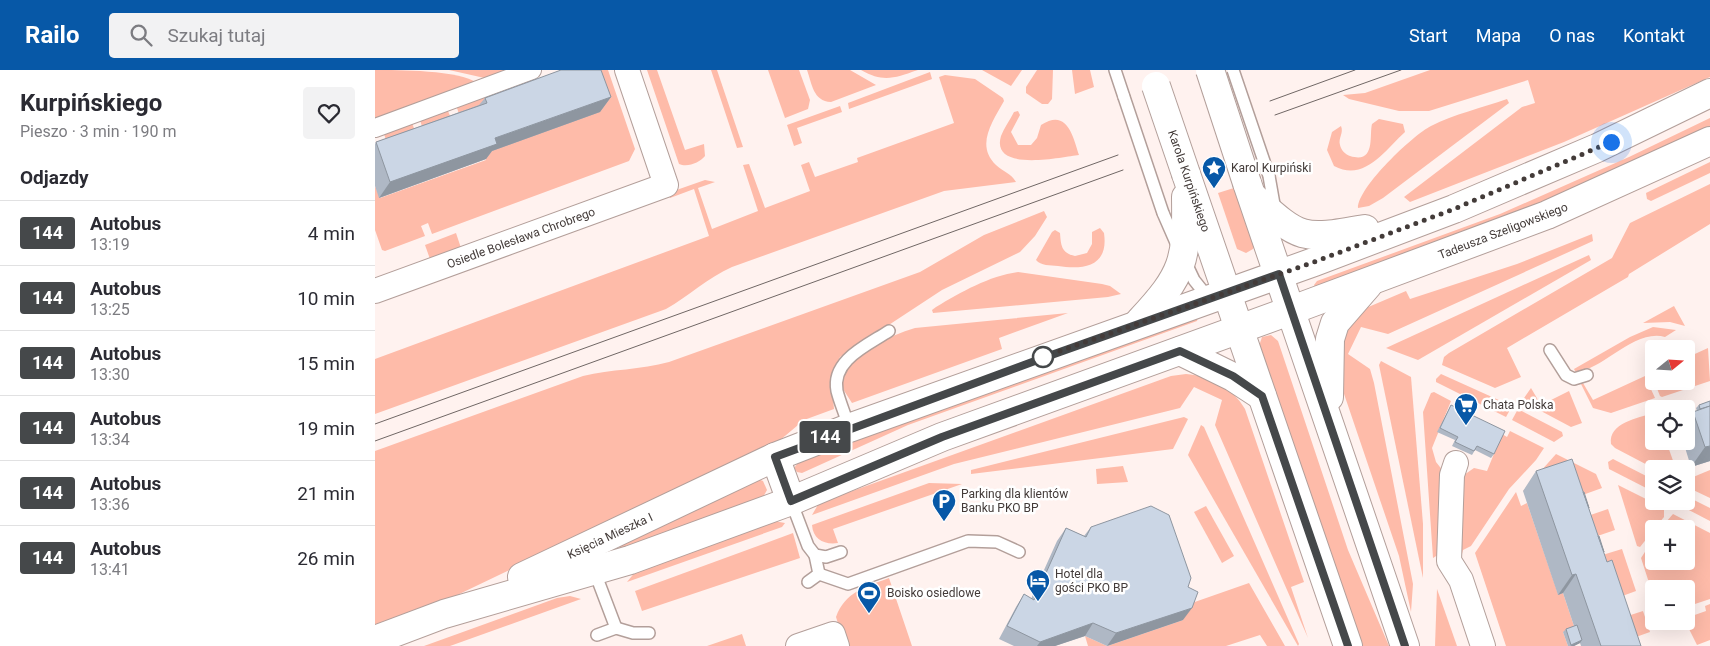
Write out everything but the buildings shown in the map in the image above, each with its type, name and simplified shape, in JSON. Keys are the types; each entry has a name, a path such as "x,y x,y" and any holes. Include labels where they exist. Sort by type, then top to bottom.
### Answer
{"street":[{"path":"375,128 532,70"},
{"name":"Osiedle Bolesława Chrobrego","path":"375,291 666,185 627,70"},
{"path":"1210,70 1256,185 1279,274 1405,646"},
{"name":"Karola Kurpińskiego","path":"1153,78 1186,174 1182,206 1217,296 1240,329 1348,646"},
{"path":"1217,296 1429,218 1579,156 1710,93"},
{"name":"Tadeusza Szeligowskiego","path":"1292,310 1547,215 1710,140"},
{"path":"1256,185 1276,217 1295,232 1323,236 1429,218"},
{"path":"1137,324 1173,284 1183,258 1187,239 1182,206"},
{"path":"1329,418 1328,363 1330,340 1335,322 1373,281"},
{"name":"Księcia Mieszka I","path":"444,614 775,457 849,428 1217,296"},
{"name":"Księcia Mieszka I","path":"375,640 444,614 630,560 791,501 942,437 1292,310"},
{"path":"1180,351 1233,376 1262,396"},
{"path":"775,457 791,501"},
{"path":"1456,463 1452,475 1449,561 1461,580 1483,646"},
{"path":"594,570 618,532"},
{"path":"798,646 833,634 837,646"}],"lane":[{"path":"1115,70 1124,97 1182,206"},
{"path":"1233,70 1256,185"},
{"path":"1276,217 1279,274"},
{"path":"1183,258 1194,280 1217,296"},
{"path":"849,428 837,391 839,371 851,356 889,331"},
{"path":"1550,350 1566,375 1574,379 1587,375"},
{"path":"791,501 808,546 815,555 819,574"},
{"path":"819,574 848,584 968,541 997,542 1019,552"},
{"path":"815,555 826,557 841,552"},
{"path":"594,570 616,628"},
{"path":"808,582 819,574"},
{"path":"597,635 616,628 633,633 649,633"}],"shaded area":[{"path":"375,70 443,73 457,75 477,83 375,121"},
{"path":"449,70 515,70 489,79"},
{"path":"567,70 608,70 635,149 629,161 432,234 428,223 421,226 425,236 385,251 382,250 375,230 375,186 380,198 486,160 484,154"},
{"path":"647,70 657,70 685,150 704,144 705,156 697,162 690,165 679,164"},
{"path":"711,70 717,70 743,147 737,148"},
{"path":"768,70 799,70 810,100 808,109 785,118"},
{"path":"807,70 850,70 876,85 831,102 825,101 820,99 814,91"},
{"path":"861,70 918,70 883,78"},
{"path":"982,70 1022,70 1011,86"},
{"path":"1037,70 1053,70 1052,99 1048,104 1042,104 1026,93 1026,87"},
{"path":"1072,70 1090,70 1094,87 1075,94"},
{"path":"1430,70 1710,70 1710,77 1564,142 1410,202 1404,197 1522,107 1535,103 1528,80 1429,111 1399,111 1349,99 1343,95 1365,93"},
{"path":"930,72 932,79 849,109 848,103"},
{"path":"945,75 975,79 1003,98 1004,101 988,133 987,149 996,165 1016,182 944,191 732,267 714,276 666,309 375,414 375,359 709,236 694,189 670,198 668,193 705,180 715,182 698,188 712,229 758,211 743,165 749,164 765,208 810,191 801,165 809,162 815,177 858,162 857,158 954,123 939,77"},
{"path":"481,95 485,97 489,108 462,123 457,103"},
{"path":"1507,99 1509,103 1383,198 1369,206 1358,208 1360,199 1376,175 1400,150 1423,131 1449,118"},
{"path":"840,106 842,112 797,128 802,143 794,146 787,125"},
{"path":"445,108 454,126 425,136 420,120"},
{"path":"1018,111 1020,115 1011,132 1018,145 1031,145 1037,138 1041,125 1057,120 1067,126 1079,155 1029,160 1016,159 1006,155 1000,148 1001,136 1014,112"},
{"path":"1710,118 1710,127 1577,190 1315,287 1314,285 1317,281 1500,214 1629,157"},
{"path":"1379,119 1403,124 1405,132 1373,162 1365,167 1345,170 1334,166 1327,150 1332,132 1341,126 1340,142 1342,150 1350,156 1364,156 1370,148 1372,124"},
{"path":"412,123 418,139 389,149 384,134"},
{"path":"1710,162 1710,173 1651,201 1647,199 1646,193"},
{"path":"1710,184 1710,224 1629,274 1628,277 1507,348 1521,377 1495,388 1442,365 1444,357 1449,353 1612,258 1630,223"},
{"path":"1237,187 1255,244 1253,249 1246,253 1237,249 1218,193"},
{"path":"1044,211 1047,217 1035,236 1020,252 942,290 840,357 831,376 834,409 804,420 779,441 451,598 375,627 375,451 583,376 648,367 669,362 920,272 984,235"},
{"path":"1100,228 1104,233 1102,253 1092,264 1067,267 1043,264 1036,260 1055,230 1060,233 1061,245 1064,251 1075,256 1087,253 1092,244 1092,232"},
{"path":"456,233 461,248 430,259 425,245"},
{"path":"1592,234 1593,241 1388,334 1361,327 1348,354 1370,369 1374,383 1413,584 1411,612 1399,556 1341,385 1342,334 1366,308 1406,291 1410,299 1517,264"},
{"path":"1589,255 1591,260 1418,360 1386,348"},
{"path":"1018,272 1102,284 1110,286 1121,294 1108,297 933,313 932,310 936,307 975,285 996,277"},
{"path":"1674,306 1685,326 1670,322 1643,323"},
{"path":"1068,313 999,338 1002,349 852,403 843,389 843,373 850,365 876,345 905,331 915,328"},
{"path":"1198,317 1197,321 908,425 802,473 797,472 794,468 801,459"},
{"path":"1653,327 1676,330 1665,337 1653,336 1641,339 1594,366 1575,371 1574,369 1630,337"},
{"path":"1271,335 1278,341 1348,550 1389,646 1360,646 1259,346 1262,337"},
{"path":"1708,348 1710,381 1695,386 1695,354"},
{"path":"1381,361 1411,377 1423,524 1423,578 1379,365"},
{"path":"1186,374 1204,377 1220,384 1234,395 1245,409 1304,582 1291,587 1308,638 1215,425 1222,400 1194,387 1180,408 954,464 812,515 819,503 1171,376"},
{"path":"1441,374 1512,406 1506,417 1436,382 1436,379"},
{"path":"1645,376 1645,390 1651,390 1655,398 1611,413 1593,408 1581,384 1583,383 1593,400"},
{"path":"1531,388 1541,405 1569,391 1582,423 1571,427 1522,401"},
{"path":"1658,390 1683,390 1662,397"},
{"path":"1434,392 1451,401 1432,448 1436,462 1447,476 1444,551 1433,558 1423,412 1431,393"},
{"path":"1518,409 1562,432 1563,436 1554,442 1512,420"},
{"path":"1645,415 1645,450 1669,450 1673,460 1645,460 1645,464 1611,444 1611,437 1614,431 1632,419"},
{"path":"1184,417 1188,419 1173,449 971,474 971,470"},
{"path":"1201,425 1204,427 1299,644 1298,646 1188,455"},
{"path":"1510,431 1544,448 1536,460 1509,489 1471,546 1463,550 1462,554 1453,557 1461,477 1474,468 1487,471 1502,434 1507,437"},
{"path":"1556,454 1596,474 1602,488 1566,501 1523,491"},
{"path":"1613,459 1645,475 1645,487 1609,469 1608,462"},
{"path":"1123,466 1128,482 1097,484 1096,469"},
{"path":"1710,470 1710,498 1695,491 1695,476"},
{"path":"758,479 763,481 767,490 762,499 621,551 618,545"},
{"path":"929,483 962,484 833,529 838,543 824,542 817,538 813,530 812,525"},
{"path":"1618,485 1645,498 1645,510 1664,510 1664,517 1662,520 1645,520 1645,541 1640,547 1637,546"},
{"path":"1516,492 1521,506 1527,503 1558,594 1563,593 1575,629 1563,632 1568,646 1506,646 1475,553"},
{"path":"1695,500 1710,508 1710,521 1689,510 1695,510"},
{"path":"1206,506 1234,556 1222,563 1194,512"},
{"path":"1608,509 1615,530 1580,542 1573,521"},
{"path":"1673,514 1685,520 1668,520"},
{"path":"774,521 785,523 782,527 627,582 636,571"},
{"path":"1695,525 1710,533 1710,599 1695,604 1695,580 1648,580 1641,558 1645,552 1645,570 1695,570"},
{"path":"793,533 800,558 642,611 635,591"},
{"path":"1622,549 1636,591 1606,602 1586,560"},
{"name":"Boisko osiedlowe","path":"889,578 912,646 845,646 836,617 840,609 850,596 872,584"},
{"path":"1249,583 1285,646 1267,646 1260,635 1226,646 1107,646 1183,620 1189,604"},
{"path":"1437,589 1457,646 1435,646"},
{"path":"570,596 581,599 450,646 424,646 557,598"},
{"path":"1710,604 1710,640 1697,645 1690,630 1695,630 1695,615 1706,611 1705,606"},
{"path":"1643,611 1645,630 1649,630 1650,632 1619,643 1612,621"},
{"path":"742,634 746,646 707,646"},
{"path":"1085,636 1107,646 1088,646"}],"tram line":[{"path":"1270,101 1355,70"},
{"path":"1275,115 1401,70"},
{"path":"375,424 1118,155"},
{"path":"375,441 1123,170"}],"bus line":[{"name":"144","path":"1348,646 1262,396 1233,376 1180,351 942,437 791,501 775,457 849,428 1279,274 1405,646"}],"place":[{"name":"Karol Kurpiński","path":"1214,189"},
{"name":"Chata Polska","path":"1466,426"},
{"name":"Parking dla klientów Banku PKO BP","path":"944,522"},
{"name":"Hotel dla gości PKO BP","path":"1038,602"},
{"name":"Boisko osiedlowe","path":"869,614"}],"route":[{"path":"1043,357 1314,262 1454,209 1611,142"}]}
